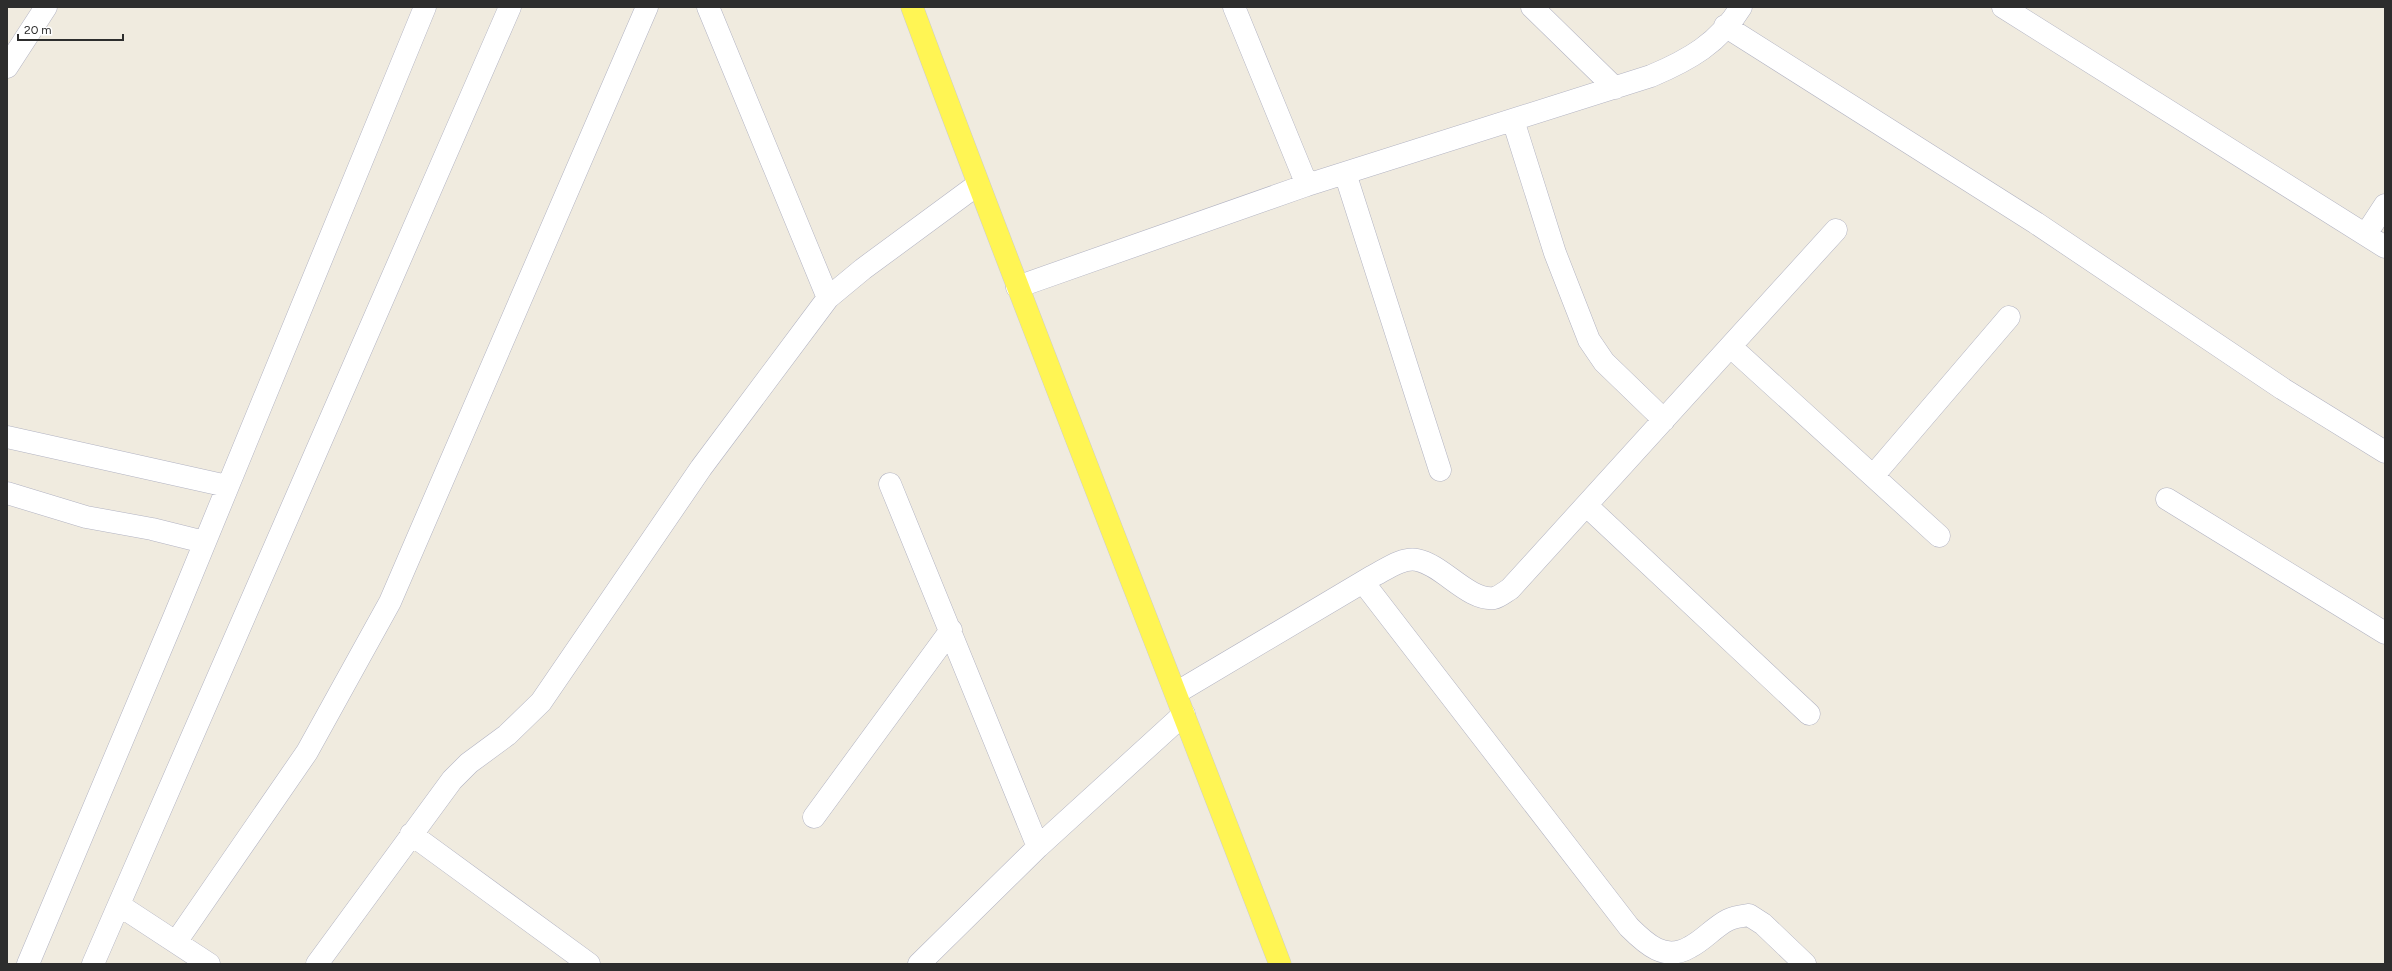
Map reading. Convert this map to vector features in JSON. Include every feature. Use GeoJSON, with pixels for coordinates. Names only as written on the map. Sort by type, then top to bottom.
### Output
{"type":"FeatureCollection","features":[{"type":"Feature","properties":{"kind":"main road"},"geometry":{"type":"LineString","coordinates":[[912,7],[1111,533],[1176,693],[1280,964]]}},
{"type":"Feature","properties":{"kind":"street"},"geometry":{"type":"LineString","coordinates":[[7,67],[46,7]]}},
{"type":"Feature","properties":{"kind":"street"},"geometry":{"type":"LineString","coordinates":[[28,964],[425,7]]}},
{"type":"Feature","properties":{"kind":"street"},"geometry":{"type":"LineString","coordinates":[[93,964],[510,7]]}},
{"type":"Feature","properties":{"kind":"street"},"geometry":{"type":"LineString","coordinates":[[176,942],[307,752],[390,602],[647,7]]}},
{"type":"Feature","properties":{"kind":"street"},"geometry":{"type":"LineString","coordinates":[[708,7],[828,298]]}},
{"type":"Feature","properties":{"kind":"street"},"geometry":{"type":"LineString","coordinates":[[1234,7],[1307,185]]}},
{"type":"Feature","properties":{"kind":"street"},"geometry":{"type":"LineString","coordinates":[[1532,7],[1615,88]]}},
{"type":"Feature","properties":{"kind":"street"},"geometry":{"type":"LineString","coordinates":[[1017,287],[1307,185],[1652,76],[1688,60],[1711,42],[1741,7]]}},
{"type":"Feature","properties":{"kind":"street"},"geometry":{"type":"LineString","coordinates":[[2003,7],[2385,247]]}},
{"type":"Feature","properties":{"kind":"street"},"geometry":{"type":"LineString","coordinates":[[1725,26],[2036,223],[2283,389],[2385,452]]}},
{"type":"Feature","properties":{"kind":"street"},"geometry":{"type":"LineString","coordinates":[[1513,120],[1556,253],[1590,340],[1604,362],[1664,420]]}},
{"type":"Feature","properties":{"kind":"street"},"geometry":{"type":"LineString","coordinates":[[1346,173],[1440,470]]}},
{"type":"Feature","properties":{"kind":"street"},"geometry":{"type":"LineString","coordinates":[[318,964],[411,834],[452,780],[469,763],[506,735],[541,702],[701,468],[828,298],[863,269],[978,184]]}},
{"type":"Feature","properties":{"kind":"street"},"geometry":{"type":"LineString","coordinates":[[2366,234],[2385,205]]}},
{"type":"Feature","properties":{"kind":"street"},"geometry":{"type":"LineString","coordinates":[[1176,693],[1364,582],[1402,562],[1416,560],[1435,567],[1479,596],[1494,598],[1510,589],[1587,506],[1836,230]]}},
{"type":"Feature","properties":{"kind":"street"},"geometry":{"type":"LineString","coordinates":[[1873,476],[2009,317]]}},
{"type":"Feature","properties":{"kind":"street"},"geometry":{"type":"LineString","coordinates":[[1731,347],[1939,536]]}},
{"type":"Feature","properties":{"kind":"street"},"geometry":{"type":"LineString","coordinates":[[7,437],[227,486]]}},
{"type":"Feature","properties":{"kind":"street"},"geometry":{"type":"LineString","coordinates":[[890,484],[1038,847]]}},
{"type":"Feature","properties":{"kind":"street"},"geometry":{"type":"LineString","coordinates":[[7,493],[86,517],[152,529],[204,542]]}},
{"type":"Feature","properties":{"kind":"street"},"geometry":{"type":"LineString","coordinates":[[2167,499],[2385,633]]}},
{"type":"Feature","properties":{"kind":"street"},"geometry":{"type":"LineString","coordinates":[[1587,506],[1809,714]]}},
{"type":"Feature","properties":{"kind":"street"},"geometry":{"type":"LineString","coordinates":[[1364,582],[1629,927],[1646,944],[1656,951],[1673,953],[1690,948],[1729,919],[1749,915],[1763,924],[1805,964]]}},
{"type":"Feature","properties":{"kind":"street"},"geometry":{"type":"LineString","coordinates":[[814,817],[950,630]]}},
{"type":"Feature","properties":{"kind":"street"},"geometry":{"type":"LineString","coordinates":[[919,964],[1038,847],[1184,714]]}},
{"type":"Feature","properties":{"kind":"street"},"geometry":{"type":"LineString","coordinates":[[411,834],[589,964]]}},
{"type":"Feature","properties":{"kind":"street"},"geometry":{"type":"LineString","coordinates":[[119,905],[209,964]]}}]}
